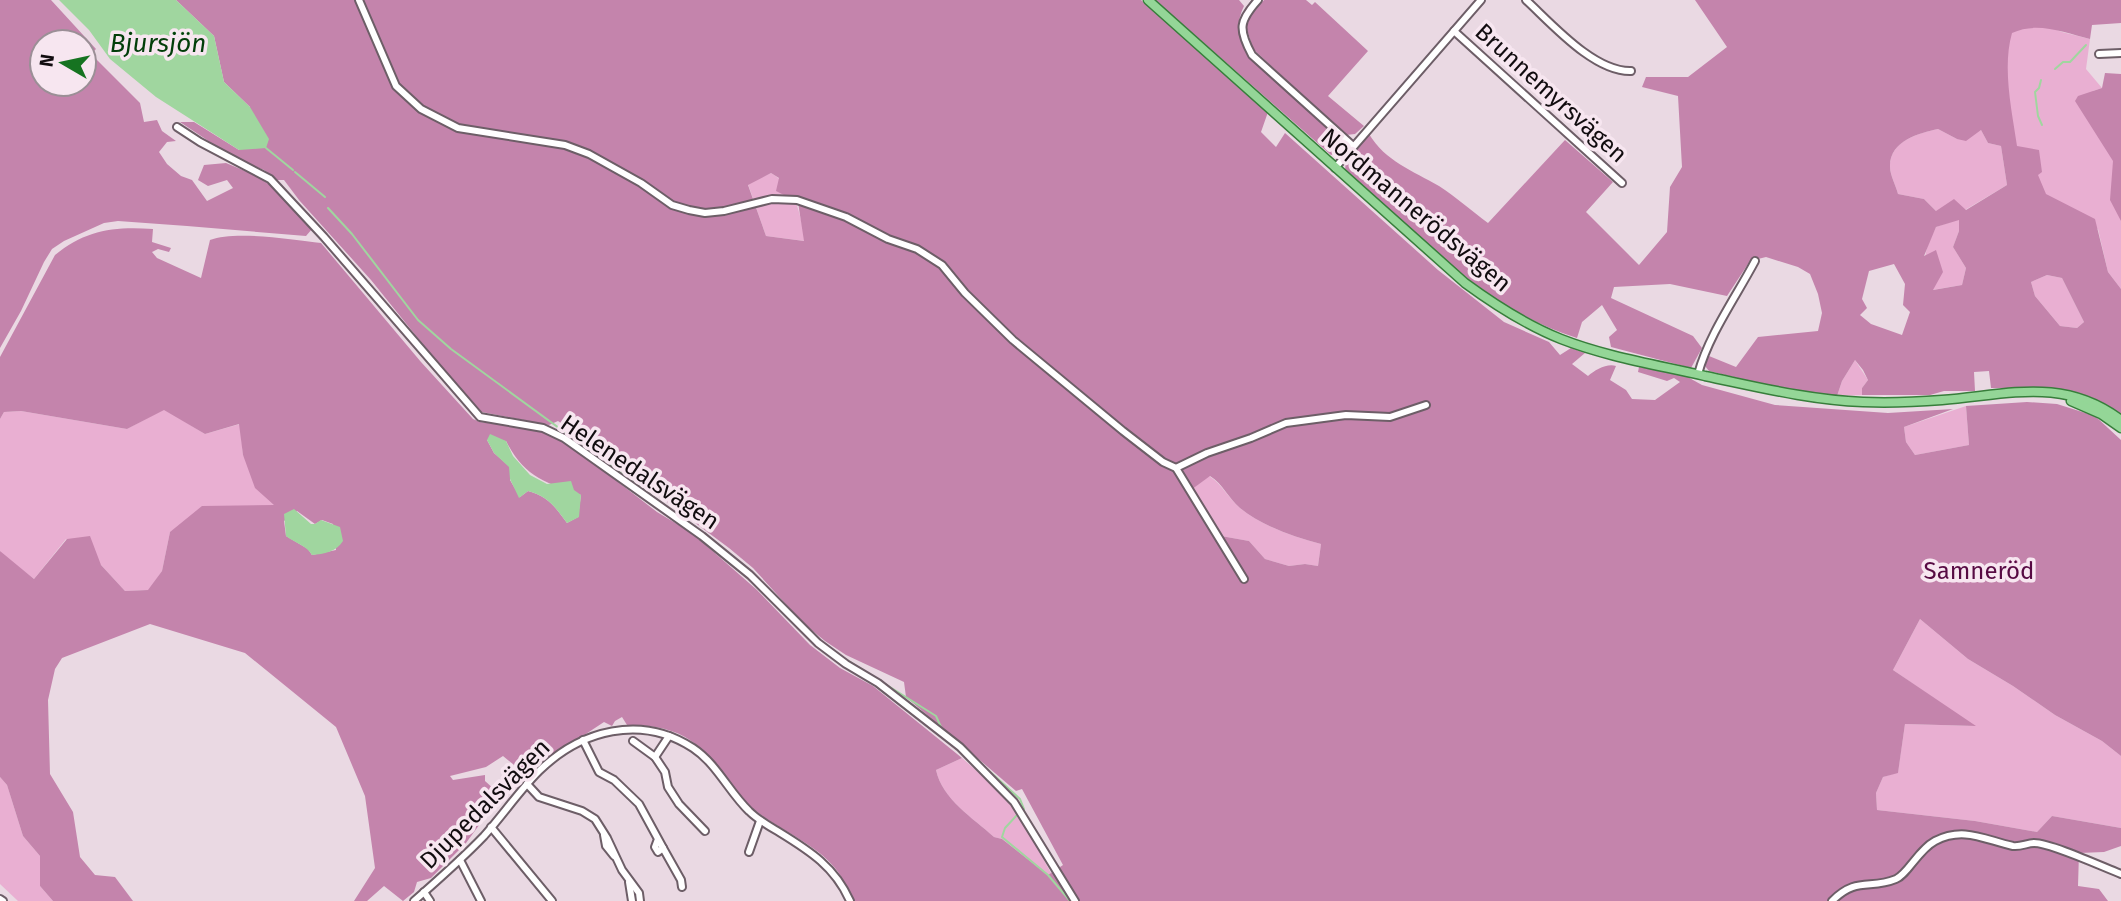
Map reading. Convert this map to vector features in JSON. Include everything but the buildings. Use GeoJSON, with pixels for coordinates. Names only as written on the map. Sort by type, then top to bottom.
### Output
{"type":"FeatureCollection","features":[{"type":"Feature","properties":{"kind":"main road","name":"Nordmannerödsvägen"},"geometry":{"type":"LineString","coordinates":[[1148,0],[1465,283],[1514,316],[1561,339],[1698,374],[1821,399],[1905,402],[2026,390],[2063,394],[2096,405],[2121,420]]}},
{"type":"Feature","properties":{"kind":"main road","name":"Nordmannerödsvägen"},"geometry":{"type":"LineString","coordinates":[[1991,394],[2042,396],[2074,402],[2101,414],[2121,428]]}},
{"type":"Feature","properties":{"kind":"street"},"geometry":{"type":"LineString","coordinates":[[359,0],[396,86],[421,109],[458,128],[565,145],[589,154],[641,183],[672,205],[689,210],[705,213],[772,199],[797,201],[846,217],[888,239],[917,249],[942,265],[1013,340],[1163,462],[1176,468],[1244,579]]}},
{"type":"Feature","properties":{"kind":"street"},"geometry":{"type":"LineString","coordinates":[[1258,0],[1245,15],[1242,23],[1246,43],[1252,55],[1353,146]]}},
{"type":"Feature","properties":{"kind":"street"},"geometry":{"type":"LineString","coordinates":[[1335,168],[1481,0]]}},
{"type":"Feature","properties":{"kind":"street"},"geometry":{"type":"LineString","coordinates":[[1526,0],[1596,60],[1619,70],[1631,71]]}},
{"type":"Feature","properties":{"kind":"street","name":"Brunnemyrsvägen"},"geometry":{"type":"LineString","coordinates":[[1454,31],[1561,131],[1622,183]]}},
{"type":"Feature","properties":{"kind":"street"},"geometry":{"type":"LineString","coordinates":[[2099,54],[2121,52]]}},
{"type":"Feature","properties":{"kind":"street","name":"Helenedalsvägen"},"geometry":{"type":"LineString","coordinates":[[177,127],[270,179],[324,237],[480,417],[555,433],[671,512],[750,575],[818,643],[878,683],[960,747],[1021,812],[1075,901]]}},
{"type":"Feature","properties":{"kind":"street"},"geometry":{"type":"LineString","coordinates":[[1698,374],[1715,332],[1755,261]]}},
{"type":"Feature","properties":{"kind":"street"},"geometry":{"type":"LineString","coordinates":[[1176,468],[1207,453],[1286,423],[1346,415],[1390,417],[1426,405]]}},
{"type":"Feature","properties":{"kind":"street","name":"Djupedalsvägen"},"geometry":{"type":"LineString","coordinates":[[414,901],[460,860],[492,827],[527,784],[552,760],[583,740],[607,731],[646,729],[669,736],[699,752],[714,767],[736,798],[760,821],[813,853],[829,866],[850,901]]}},
{"type":"Feature","properties":{"kind":"street"},"geometry":{"type":"LineString","coordinates":[[655,757],[669,736]]}},
{"type":"Feature","properties":{"kind":"street"},"geometry":{"type":"LineString","coordinates":[[583,740],[590,756],[607,776],[620,785],[648,816],[658,839],[656,850],[661,851],[663,848],[681,880],[682,887]]}},
{"type":"Feature","properties":{"kind":"street"},"geometry":{"type":"LineString","coordinates":[[633,741],[655,757],[671,782],[672,792],[679,804],[705,831]]}},
{"type":"Feature","properties":{"kind":"street"},"geometry":{"type":"LineString","coordinates":[[527,784],[548,799],[591,815],[604,833],[636,899]]}},
{"type":"Feature","properties":{"kind":"street"},"geometry":{"type":"LineString","coordinates":[[749,852],[760,821]]}},
{"type":"Feature","properties":{"kind":"street"},"geometry":{"type":"LineString","coordinates":[[492,827],[552,901]]}},
{"type":"Feature","properties":{"kind":"street"},"geometry":{"type":"LineString","coordinates":[[1832,901],[1843,890],[1857,885],[1898,878],[1926,847],[1935,841],[1955,835],[1986,837],[2015,846],[2035,843],[2121,874]]}},
{"type":"Feature","properties":{"kind":"street"},"geometry":{"type":"LineString","coordinates":[[460,860],[481,901]]}},
{"type":"Feature","properties":{"kind":"street"},"geometry":{"type":"LineString","coordinates":[[424,892],[430,901]]}},
{"type":"Feature","properties":{"kind":"shaded area"},"geometry":{"type":"Polygon","coordinates":[[[1998,8],[2062,32],[2090,39],[2086,69],[2102,88],[2093,91],[2114,132],[2121,221],[2121,289],[2108,272],[2098,229],[2031,207],[1982,48],[1998,8]]]}},
{"type":"Feature","properties":{"kind":"shaded area"},"geometry":{"type":"Polygon","coordinates":[[[1938,129],[1957,139],[1981,130],[1988,143],[2001,146],[2007,185],[1965,210],[1936,211],[1924,199],[1898,194],[1890,167],[1894,151],[1906,140],[1938,129]]]}},
{"type":"Feature","properties":{"kind":"shaded area"},"geometry":{"type":"Polygon","coordinates":[[[771,173],[787,186],[796,202],[805,241],[766,236],[748,184],[771,173]]]}},
{"type":"Feature","properties":{"kind":"shaded area"},"geometry":{"type":"Polygon","coordinates":[[[1959,219],[1959,231],[1953,247],[1966,268],[1962,285],[1932,290],[1925,258],[1928,245],[1936,227],[1959,219]]]}},
{"type":"Feature","properties":{"kind":"shaded area"},"geometry":{"type":"Polygon","coordinates":[[[2047,275],[2062,278],[2084,322],[2077,328],[2060,326],[2035,296],[2031,282],[2047,275]]]}},
{"type":"Feature","properties":{"kind":"shaded area"},"geometry":{"type":"Polygon","coordinates":[[[1855,360],[1868,380],[1862,388],[1862,395],[1837,396],[1842,381],[1855,360]]]}},
{"type":"Feature","properties":{"kind":"shaded area"},"geometry":{"type":"Polygon","coordinates":[[[1966,406],[1969,445],[1915,455],[1906,442],[1904,427],[1966,406]]]}},
{"type":"Feature","properties":{"kind":"shaded area"},"geometry":{"type":"Polygon","coordinates":[[[164,409],[205,434],[240,424],[243,455],[275,505],[170,532],[162,571],[149,590],[125,591],[101,565],[66,539],[34,579],[2,554],[0,419],[4,412],[21,411],[127,429],[164,409]]]}},
{"type":"Feature","properties":{"kind":"shaded area"},"geometry":{"type":"Polygon","coordinates":[[[1209,476],[1240,508],[1258,520],[1321,544],[1318,566],[1289,566],[1265,559],[1249,541],[1221,536],[1191,490],[1209,476]]]}},
{"type":"Feature","properties":{"kind":"shaded area"},"geometry":{"type":"Polygon","coordinates":[[[1920,619],[1968,659],[2055,715],[2102,741],[2121,756],[2121,828],[2052,816],[2037,832],[1975,821],[1877,810],[1876,793],[1883,777],[1898,772],[1905,724],[1974,726],[1893,670],[1920,619]]]}},
{"type":"Feature","properties":{"kind":"shaded area"},"geometry":{"type":"Polygon","coordinates":[[[962,758],[1017,811],[1051,873],[1048,875],[1002,839],[994,837],[951,799],[936,770],[962,758]]]}},
{"type":"Feature","properties":{"kind":"shaded area"},"geometry":{"type":"Polygon","coordinates":[[[0,777],[7,785],[23,836],[40,856],[40,886],[53,901],[18,901],[0,884],[0,777]]]}},
{"type":"Feature","properties":{"kind":"green space"},"geometry":{"type":"Polygon","coordinates":[[[0,0],[51,0],[77,28],[28,28],[28,98],[98,98],[98,61],[140,103],[144,122],[157,120],[162,131],[176,141],[167,142],[159,152],[167,164],[181,176],[192,180],[207,201],[233,188],[227,180],[208,186],[198,180],[204,165],[226,163],[257,176],[274,188],[312,229],[306,236],[118,221],[104,223],[52,249],[0,348],[0,0]]]}},
{"type":"Feature","properties":{"kind":"green space","name":"Samneröd"},"geometry":{"type":"Polygon","coordinates":[[[176,0],[1141,0],[1268,112],[1261,132],[1276,147],[1285,133],[1438,270],[1504,322],[1549,342],[1560,355],[1571,348],[1585,353],[1572,364],[1588,376],[1605,366],[1616,366],[1610,380],[1626,390],[1632,399],[1655,400],[1680,382],[1674,378],[1667,381],[1638,372],[1639,367],[1684,375],[1702,385],[1775,405],[1888,413],[1953,409],[1904,427],[1906,442],[1915,455],[1969,445],[1966,406],[2027,402],[2057,404],[2095,416],[2121,440],[2121,756],[2102,741],[2055,715],[1968,659],[1920,619],[1893,670],[1976,726],[1905,724],[1898,773],[1883,777],[1876,793],[1877,810],[1975,821],[2037,832],[2052,816],[2121,828],[2121,846],[2104,852],[2079,853],[2078,886],[2099,889],[2108,901],[853,901],[835,868],[826,858],[758,813],[695,744],[664,729],[627,725],[622,717],[612,726],[604,722],[551,757],[523,781],[520,779],[524,773],[503,756],[486,767],[450,776],[453,780],[485,775],[485,781],[495,790],[486,798],[485,817],[466,843],[431,878],[417,882],[414,892],[403,901],[384,886],[367,901],[354,901],[375,868],[365,796],[336,727],[245,653],[150,624],[62,658],[55,669],[48,700],[50,774],[73,812],[80,857],[95,875],[115,877],[133,901],[53,901],[40,886],[40,856],[23,836],[7,785],[0,777],[0,551],[34,579],[67,539],[90,536],[101,565],[125,591],[148,590],[162,571],[170,532],[202,506],[274,505],[255,488],[243,455],[239,424],[205,434],[164,410],[127,429],[21,411],[4,412],[0,419],[0,357],[55,255],[89,235],[126,228],[153,229],[152,242],[171,248],[169,252],[158,249],[152,252],[157,258],[201,278],[210,240],[249,236],[321,243],[473,419],[549,433],[570,445],[657,512],[692,533],[757,590],[810,645],[840,668],[873,686],[962,758],[936,770],[951,799],[968,815],[1048,875],[1063,865],[1022,789],[1016,791],[906,697],[904,682],[846,655],[825,641],[803,623],[753,568],[729,548],[558,421],[549,425],[482,412],[284,180],[277,180],[264,170],[234,158],[180,122],[194,122],[239,150],[250,107],[224,82],[214,36],[176,0]],[[771,173],[748,185],[766,236],[804,241],[798,202],[776,191],[779,178],[771,173]],[[487,440],[494,453],[510,467],[510,480],[520,497],[528,491],[541,496],[567,523],[578,517],[581,495],[547,482],[528,471],[506,441],[487,440]],[[1210,476],[1191,490],[1221,536],[1249,541],[1265,559],[1289,566],[1318,566],[1321,544],[1258,520],[1240,508],[1210,476]],[[297,511],[284,521],[286,536],[308,549],[312,555],[336,550],[333,524],[322,520],[315,524],[297,511]]]}},
{"type":"Feature","properties":{"kind":"green space"},"geometry":{"type":"Polygon","coordinates":[[[1155,0],[1239,0],[1244,6],[1239,19],[1239,32],[1250,57],[1340,141],[1341,151],[1331,155],[1155,0]]]}},
{"type":"Feature","properties":{"kind":"green space"},"geometry":{"type":"Polygon","coordinates":[[[1264,0],[1306,0],[1312,5],[1315,2],[1368,51],[1328,96],[1364,126],[1355,134],[1346,135],[1253,49],[1246,26],[1248,18],[1264,0]]]}},
{"type":"Feature","properties":{"kind":"green space"},"geometry":{"type":"Polygon","coordinates":[[[1695,0],[2121,0],[2121,23],[2092,25],[2090,39],[2041,28],[2012,33],[2008,60],[2009,90],[2017,146],[2039,150],[2042,172],[2038,175],[2046,194],[2095,219],[2108,272],[2121,289],[2121,415],[2081,395],[2055,389],[1991,388],[1989,371],[1974,372],[1975,391],[1944,391],[1930,395],[1862,395],[1862,388],[1868,380],[1855,360],[1842,381],[1837,396],[1775,387],[1709,371],[1705,366],[1709,356],[1736,367],[1758,337],[1818,331],[1822,313],[1810,274],[1798,267],[1766,257],[1750,261],[1727,296],[1670,284],[1614,287],[1611,298],[1693,336],[1702,348],[1691,368],[1611,347],[1609,337],[1617,330],[1602,305],[1582,322],[1577,338],[1543,325],[1481,289],[1425,243],[1345,170],[1346,161],[1369,134],[1391,158],[1439,186],[1488,223],[1565,140],[1613,182],[1586,212],[1639,265],[1667,232],[1670,187],[1682,167],[1678,96],[1642,87],[1646,77],[1688,77],[1727,47],[1695,0]],[[1938,129],[1914,136],[1900,145],[1891,158],[1891,173],[1898,194],[1924,199],[1936,211],[1954,199],[1966,210],[2007,185],[2001,146],[1988,143],[1981,130],[1966,141],[1938,129]],[[1959,220],[1936,227],[1924,256],[1936,250],[1943,272],[1933,290],[1962,285],[1966,268],[1953,247],[1959,231],[1959,220]],[[1894,264],[1869,271],[1862,299],[1867,308],[1860,315],[1871,324],[1902,335],[1910,312],[1903,305],[1905,284],[1894,264]],[[2047,275],[2031,282],[2035,296],[2060,326],[2077,328],[2084,322],[2062,278],[2047,275]]]}},
{"type":"Feature","properties":{"kind":"green space"},"geometry":{"type":"Polygon","coordinates":[[[2105,73],[2121,74],[2121,221],[2110,200],[2113,161],[2075,101],[2078,96],[2102,88],[2105,73]]]}},
{"type":"Feature","properties":{"kind":"water","name":"Bjursjön"},"geometry":{"type":"Polygon","coordinates":[[[59,0],[176,0],[214,36],[224,82],[250,107],[269,139],[266,148],[239,150],[156,97],[110,59],[98,42],[98,28],[87,28],[59,0]]]}},
{"type":"Feature","properties":{"kind":"water"},"geometry":{"type":"Polygon","coordinates":[[[490,434],[506,441],[513,456],[530,475],[547,484],[571,481],[574,490],[581,495],[579,517],[567,523],[551,503],[535,493],[528,491],[519,498],[510,479],[509,467],[494,453],[487,440],[490,434]]]}},
{"type":"Feature","properties":{"kind":"water"},"geometry":{"type":"Polygon","coordinates":[[[294,509],[311,524],[321,520],[340,527],[343,541],[333,550],[312,555],[304,546],[286,536],[284,514],[294,509]]]}},
{"type":"Feature","properties":{"kind":"waterway"},"geometry":{"type":"LineString","coordinates":[[2055,69],[2063,62],[2070,62],[2086,45]]}},
{"type":"Feature","properties":{"kind":"waterway"},"geometry":{"type":"LineString","coordinates":[[2041,80],[2035,92],[2042,125]]}},
{"type":"Feature","properties":{"kind":"waterway"},"geometry":{"type":"LineString","coordinates":[[266,148],[293,170]]}},
{"type":"Feature","properties":{"kind":"waterway"},"geometry":{"type":"LineString","coordinates":[[295,172],[325,197]]}},
{"type":"Feature","properties":{"kind":"waterway"},"geometry":{"type":"LineString","coordinates":[[328,208],[352,234],[418,320],[451,349],[700,531]]}},
{"type":"Feature","properties":{"kind":"waterway"},"geometry":{"type":"LineString","coordinates":[[707,536],[753,573],[781,602]]}},
{"type":"Feature","properties":{"kind":"waterway"},"geometry":{"type":"LineString","coordinates":[[839,655],[936,716],[946,733]]}},
{"type":"Feature","properties":{"kind":"waterway"},"geometry":{"type":"LineString","coordinates":[[977,760],[1020,799],[1024,809],[1022,810]]}},
{"type":"Feature","properties":{"kind":"waterway"},"geometry":{"type":"LineString","coordinates":[[1018,814],[1005,828],[1002,837],[1048,875],[1070,901]]}}]}
